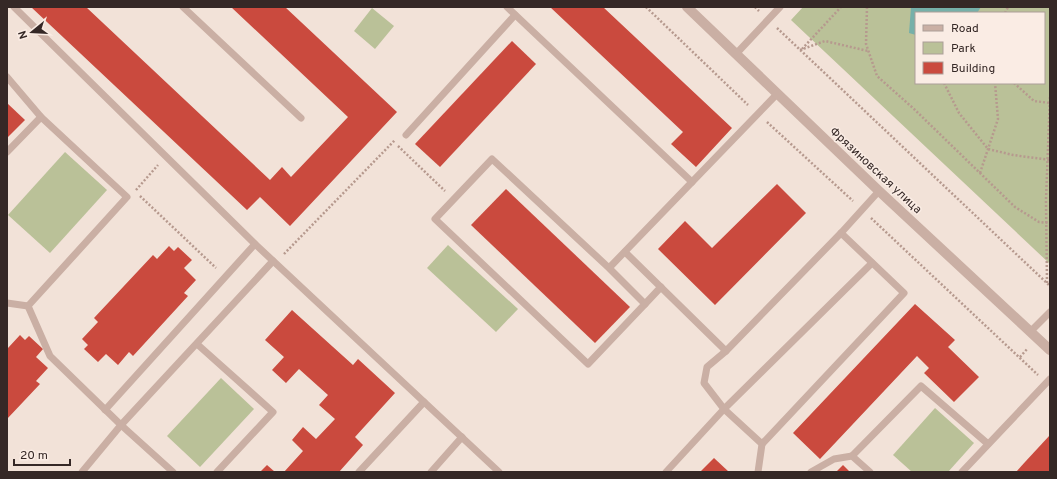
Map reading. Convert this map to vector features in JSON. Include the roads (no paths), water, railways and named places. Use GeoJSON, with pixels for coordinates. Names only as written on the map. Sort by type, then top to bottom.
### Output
{"type":"FeatureCollection","features":[{"type":"Feature","properties":{"kind":"street","name":"Фрязиновская улица"},"geometry":{"type":"LineString","coordinates":[[686,7],[879,191],[1050,350]]}},
{"type":"Feature","properties":{"kind":"lane"},"geometry":{"type":"LineString","coordinates":[[14,7],[255,244],[499,472]]}},
{"type":"Feature","properties":{"kind":"lane"},"geometry":{"type":"LineString","coordinates":[[183,7],[301,118]]}},
{"type":"Feature","properties":{"kind":"lane"},"geometry":{"type":"LineString","coordinates":[[506,7],[692,182]]}},
{"type":"Feature","properties":{"kind":"lane"},"geometry":{"type":"LineString","coordinates":[[736,54],[780,7]]}},
{"type":"Feature","properties":{"kind":"lane"},"geometry":{"type":"LineString","coordinates":[[406,135],[515,15]]}},
{"type":"Feature","properties":{"kind":"lane"},"geometry":{"type":"LineString","coordinates":[[7,77],[41,117],[127,197],[28,306]]}},
{"type":"Feature","properties":{"kind":"lane"},"geometry":{"type":"LineString","coordinates":[[609,268],[777,94]]}},
{"type":"Feature","properties":{"kind":"lane"},"geometry":{"type":"LineString","coordinates":[[7,152],[41,117]]}},
{"type":"Feature","properties":{"kind":"lane"},"geometry":{"type":"LineString","coordinates":[[646,304],[492,160],[435,219],[588,364],[646,304],[661,287]]}},
{"type":"Feature","properties":{"kind":"lane"},"geometry":{"type":"LineString","coordinates":[[762,444],[724,409],[704,383],[707,367],[726,351],[841,233],[879,191]]}},
{"type":"Feature","properties":{"kind":"lane"},"geometry":{"type":"LineString","coordinates":[[758,472],[762,444],[904,293],[841,233]]}},
{"type":"Feature","properties":{"kind":"lane"},"geometry":{"type":"LineString","coordinates":[[105,410],[255,244]]}},
{"type":"Feature","properties":{"kind":"lane"},"geometry":{"type":"LineString","coordinates":[[625,252],[726,351]]}},
{"type":"Feature","properties":{"kind":"lane"},"geometry":{"type":"LineString","coordinates":[[82,472],[120,425],[274,262]]}},
{"type":"Feature","properties":{"kind":"lane"},"geometry":{"type":"LineString","coordinates":[[666,472],[724,409],[872,263]]}},
{"type":"Feature","properties":{"kind":"lane"},"geometry":{"type":"LineString","coordinates":[[7,303],[28,306]]}},
{"type":"Feature","properties":{"kind":"lane"},"geometry":{"type":"LineString","coordinates":[[28,306],[50,356],[120,425],[173,472]]}},
{"type":"Feature","properties":{"kind":"lane"},"geometry":{"type":"LineString","coordinates":[[1030,332],[1050,312]]}},
{"type":"Feature","properties":{"kind":"lane"},"geometry":{"type":"LineString","coordinates":[[197,344],[273,412],[217,472]]}},
{"type":"Feature","properties":{"kind":"lane"},"geometry":{"type":"LineString","coordinates":[[962,472],[1048,381]]}},
{"type":"Feature","properties":{"kind":"lane"},"geometry":{"type":"LineString","coordinates":[[811,472],[834,459],[852,456],[921,386],[988,444]]}},
{"type":"Feature","properties":{"kind":"lane"},"geometry":{"type":"LineString","coordinates":[[361,471],[424,402]]}},
{"type":"Feature","properties":{"kind":"lane"},"geometry":{"type":"LineString","coordinates":[[431,472],[462,437]]}},
{"type":"Feature","properties":{"kind":"lane"},"geometry":{"type":"LineString","coordinates":[[852,456],[870,472]]}},
{"type":"Feature","properties":{"kind":"water"},"geometry":{"type":"Polygon","coordinates":[[[911,7],[981,7],[978,12],[915,12],[915,35],[909,33],[911,7]]]}}]}
